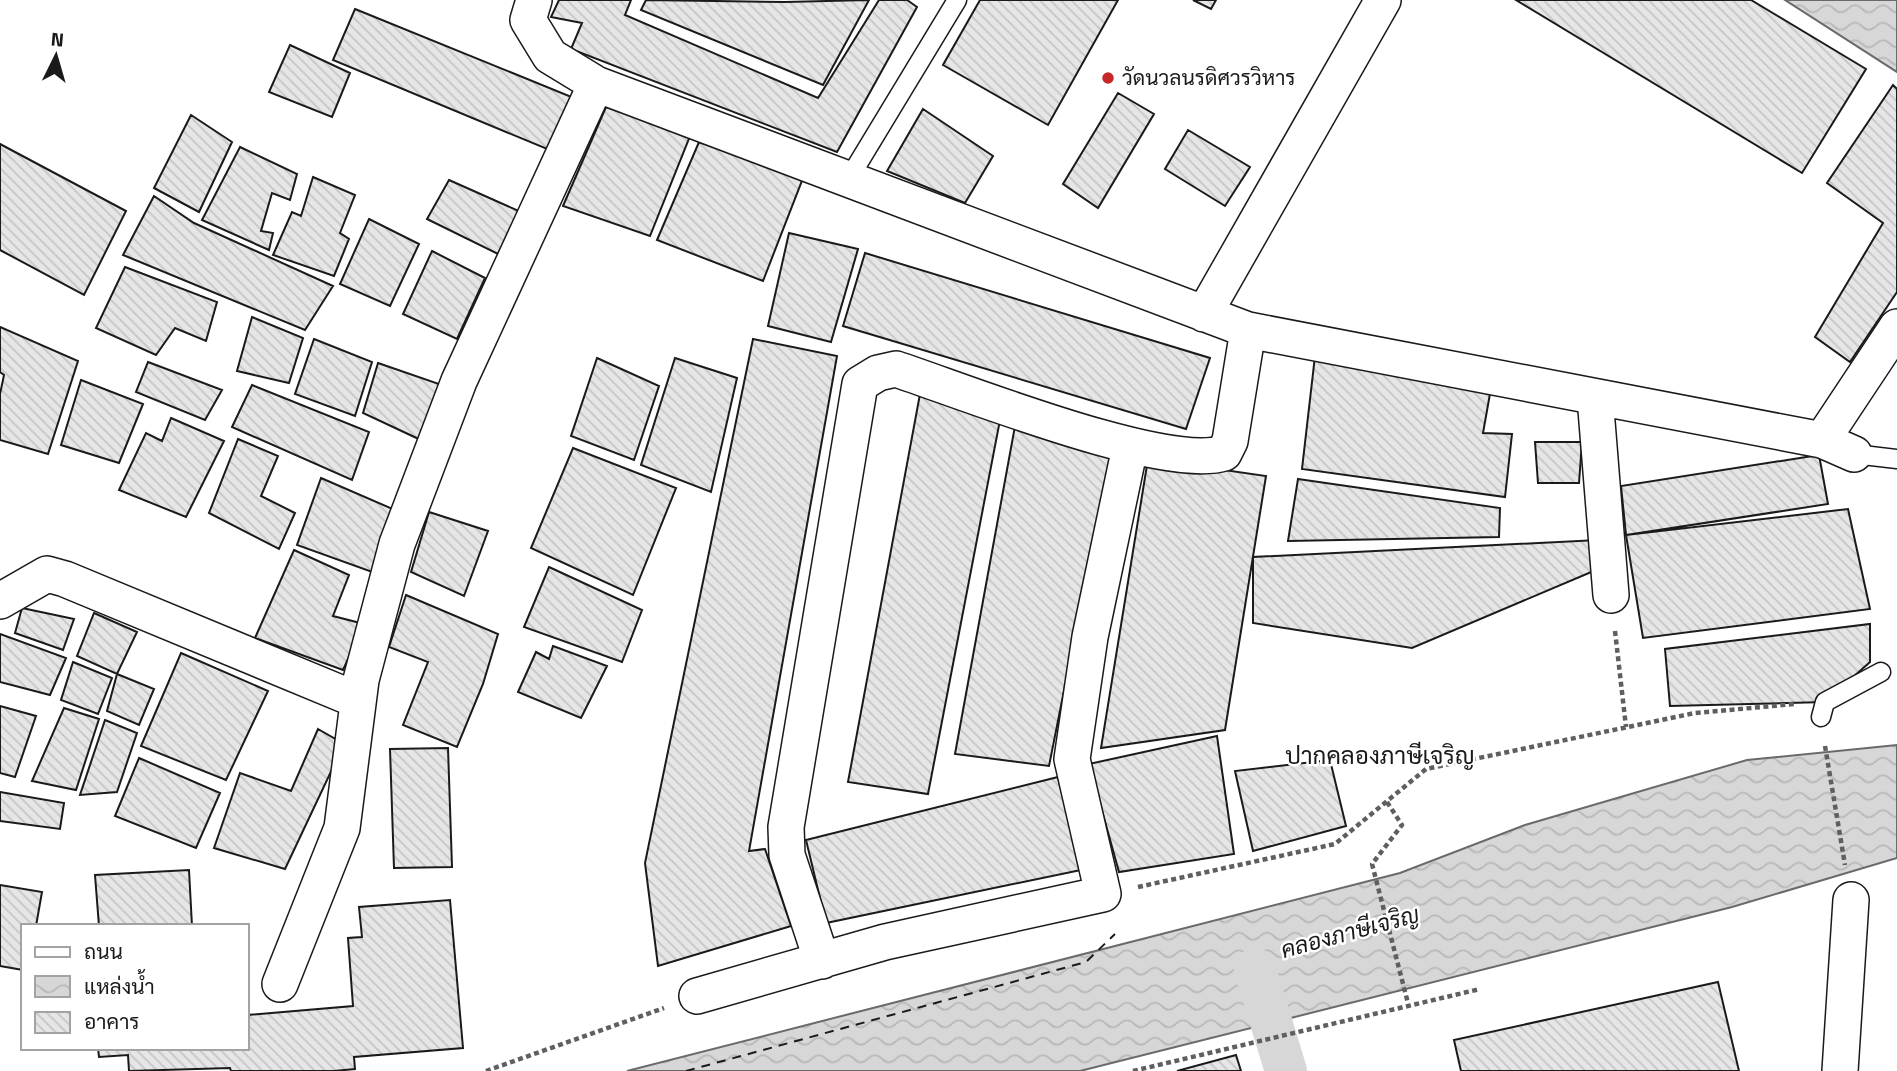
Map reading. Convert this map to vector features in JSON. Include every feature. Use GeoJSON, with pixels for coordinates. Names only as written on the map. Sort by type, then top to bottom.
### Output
{"type":"FeatureCollection","features":[{"type":"Feature","properties":{"kind":"street"},"geometry":{"type":"LineString","coordinates":[[1204,314],[1383,0]]}},
{"type":"Feature","properties":{"kind":"street"},"geometry":{"type":"LineString","coordinates":[[531,10],[550,56],[596,84],[1248,330],[1822,440],[1854,454]]}},
{"type":"Feature","properties":{"kind":"street"},"geometry":{"type":"LineString","coordinates":[[280,984],[342,828],[357,700],[397,544],[459,381],[596,84]]}},
{"type":"Feature","properties":{"kind":"street"},"geometry":{"type":"LineString","coordinates":[[1822,440],[1897,327]]}},
{"type":"Feature","properties":{"kind":"street"},"geometry":{"type":"LineString","coordinates":[[822,961],[786,855],[786,828],[860,384],[878,373],[896,369],[1130,447],[1210,457],[1224,453],[1230,441],[1248,330]]}},
{"type":"Feature","properties":{"kind":"street"},"geometry":{"type":"LineString","coordinates":[[1595,397],[1611,595]]}},
{"type":"Feature","properties":{"kind":"street"},"geometry":{"type":"LineString","coordinates":[[697,996],[885,942],[1103,894],[1072,759],[1090,637],[1130,447]]}},
{"type":"Feature","properties":{"kind":"street"},"geometry":{"type":"LineString","coordinates":[[0,601],[47,574],[65,579],[357,700]]}},
{"type":"Feature","properties":{"kind":"street"},"geometry":{"type":"LineString","coordinates":[[1840,1068],[1851,900]]}},
{"type":"Feature","properties":{"kind":"lane"},"geometry":{"type":"LineString","coordinates":[[848,180],[957,0]]}},
{"type":"Feature","properties":{"kind":"lane"},"geometry":{"type":"LineString","coordinates":[[1854,454],[1897,459]]}},
{"type":"Feature","properties":{"kind":"lane"},"geometry":{"type":"LineString","coordinates":[[1823,709],[1881,672]]}},
{"type":"Feature","properties":{"kind":"path"},"geometry":{"type":"LineString","coordinates":[[1611,595],[1626,727]]}},
{"type":"Feature","properties":{"kind":"path"},"geometry":{"type":"LineString","coordinates":[[1103,894],[1335,844],[1426,769],[1695,713],[1823,709],[1851,900]]}},
{"type":"Feature","properties":{"kind":"path"},"geometry":{"type":"LineString","coordinates":[[1387,802],[1402,825],[1372,864],[1409,1007]]}},
{"type":"Feature","properties":{"kind":"path"},"geometry":{"type":"LineString","coordinates":[[1133,1071],[1238,1044],[1480,989]]}},
{"type":"Feature","properties":{"kind":"path"},"geometry":{"type":"LineString","coordinates":[[486,1071],[697,996]]}},
{"type":"Feature","properties":{"kind":"water"},"geometry":{"type":"Polygon","coordinates":[[[1785,0],[1897,0],[1897,72],[1785,0]]]}},
{"type":"Feature","properties":{"kind":"water","name":"คลองภาษีเจริญ"},"geometry":{"type":"Polygon","coordinates":[[[1897,745],[1897,858],[1732,907],[1080,1071],[627,1071],[1400,873],[1525,825],[1747,760],[1897,745]]]}},
{"type":"Feature","properties":{"kind":"building"},"geometry":{"type":"Polygon","coordinates":[[[559,0],[631,0],[625,15],[818,98],[879,0],[907,0],[917,7],[837,152],[571,49],[582,23],[551,17],[559,0]]]}},
{"type":"Feature","properties":{"kind":"building"},"geometry":{"type":"Polygon","coordinates":[[[646,0],[869,0],[823,85],[641,10],[646,0]]]}},
{"type":"Feature","properties":{"kind":"building"},"geometry":{"type":"Polygon","coordinates":[[[980,0],[1118,0],[1048,125],[943,65],[980,0]]]}},
{"type":"Feature","properties":{"kind":"building"},"geometry":{"type":"Polygon","coordinates":[[[1193,0],[1216,0],[1211,9],[1193,0]]]}},
{"type":"Feature","properties":{"kind":"building"},"geometry":{"type":"Polygon","coordinates":[[[1516,0],[1751,0],[1866,69],[1802,173],[1516,0]]]}},
{"type":"Feature","properties":{"kind":"building"},"geometry":{"type":"Polygon","coordinates":[[[355,9],[574,98],[552,151],[333,60],[355,9]]]}},
{"type":"Feature","properties":{"kind":"building"},"geometry":{"type":"Polygon","coordinates":[[[290,45],[350,73],[332,117],[269,92],[290,45]]]}},
{"type":"Feature","properties":{"kind":"building"},"geometry":{"type":"Polygon","coordinates":[[[1893,85],[1897,89],[1897,292],[1850,362],[1815,337],[1883,223],[1827,183],[1893,85]]]}},
{"type":"Feature","properties":{"kind":"building"},"geometry":{"type":"Polygon","coordinates":[[[1118,93],[1154,114],[1098,208],[1063,184],[1118,93]]]}},
{"type":"Feature","properties":{"kind":"building"},"geometry":{"type":"Polygon","coordinates":[[[606,107],[690,136],[650,236],[563,206],[606,107]]]}},
{"type":"Feature","properties":{"kind":"building"},"geometry":{"type":"Polygon","coordinates":[[[923,109],[993,156],[965,203],[887,171],[923,109]]]}},
{"type":"Feature","properties":{"kind":"building"},"geometry":{"type":"Polygon","coordinates":[[[191,115],[232,142],[199,212],[154,188],[191,115]]]}},
{"type":"Feature","properties":{"kind":"building"},"geometry":{"type":"Polygon","coordinates":[[[1188,130],[1250,167],[1225,206],[1165,169],[1188,130]]]}},
{"type":"Feature","properties":{"kind":"building"},"geometry":{"type":"Polygon","coordinates":[[[699,142],[803,178],[763,281],[657,240],[699,142]]]}},
{"type":"Feature","properties":{"kind":"building"},"geometry":{"type":"Polygon","coordinates":[[[0,144],[126,211],[84,295],[0,250],[0,144]]]}},
{"type":"Feature","properties":{"kind":"building"},"geometry":{"type":"Polygon","coordinates":[[[240,147],[297,174],[290,200],[272,193],[261,231],[273,233],[269,250],[202,220],[240,147]]]}},
{"type":"Feature","properties":{"kind":"building"},"geometry":{"type":"Polygon","coordinates":[[[313,177],[355,195],[340,233],[349,239],[334,276],[273,255],[292,212],[301,216],[313,177]]]}},
{"type":"Feature","properties":{"kind":"building"},"geometry":{"type":"Polygon","coordinates":[[[449,180],[521,212],[498,254],[427,219],[449,180]]]}},
{"type":"Feature","properties":{"kind":"building"},"geometry":{"type":"Polygon","coordinates":[[[154,196],[194,223],[333,286],[305,330],[123,255],[154,196]]]}},
{"type":"Feature","properties":{"kind":"building"},"geometry":{"type":"Polygon","coordinates":[[[369,219],[419,244],[390,306],[340,284],[369,219]]]}},
{"type":"Feature","properties":{"kind":"building"},"geometry":{"type":"Polygon","coordinates":[[[789,233],[858,249],[831,342],[768,326],[789,233]]]}},
{"type":"Feature","properties":{"kind":"building"},"geometry":{"type":"Polygon","coordinates":[[[432,251],[485,278],[457,339],[403,314],[432,251]]]}},
{"type":"Feature","properties":{"kind":"building"},"geometry":{"type":"Polygon","coordinates":[[[865,253],[1210,358],[1186,429],[843,326],[865,253]]]}},
{"type":"Feature","properties":{"kind":"building"},"geometry":{"type":"Polygon","coordinates":[[[125,267],[217,302],[206,341],[175,328],[156,355],[96,328],[125,267]]]}},
{"type":"Feature","properties":{"kind":"building"},"geometry":{"type":"Polygon","coordinates":[[[252,317],[303,338],[289,383],[237,371],[252,317]]]}},
{"type":"Feature","properties":{"kind":"building"},"geometry":{"type":"Polygon","coordinates":[[[0,327],[78,361],[48,454],[0,440],[0,394],[4,375],[0,372],[0,327]]]}},
{"type":"Feature","properties":{"kind":"building"},"geometry":{"type":"Polygon","coordinates":[[[314,339],[372,362],[355,416],[295,394],[314,339]]]}},
{"type":"Feature","properties":{"kind":"building"},"geometry":{"type":"Polygon","coordinates":[[[753,339],[837,356],[749,851],[765,849],[791,926],[658,966],[645,863],[753,339]]]}},
{"type":"Feature","properties":{"kind":"building"},"geometry":{"type":"Polygon","coordinates":[[[1315,356],[1491,388],[1483,433],[1512,434],[1505,497],[1302,469],[1315,356]]]}},
{"type":"Feature","properties":{"kind":"building"},"geometry":{"type":"Polygon","coordinates":[[[597,358],[659,386],[634,460],[571,436],[597,358]]]}},
{"type":"Feature","properties":{"kind":"building"},"geometry":{"type":"Polygon","coordinates":[[[675,358],[737,378],[711,492],[641,465],[675,358]]]}},
{"type":"Feature","properties":{"kind":"building"},"geometry":{"type":"Polygon","coordinates":[[[148,362],[222,390],[205,420],[136,392],[148,362]]]}},
{"type":"Feature","properties":{"kind":"building"},"geometry":{"type":"Polygon","coordinates":[[[378,363],[442,385],[423,441],[363,413],[378,363]]]}},
{"type":"Feature","properties":{"kind":"building"},"geometry":{"type":"Polygon","coordinates":[[[81,380],[143,404],[119,463],[61,445],[81,380]]]}},
{"type":"Feature","properties":{"kind":"building"},"geometry":{"type":"Polygon","coordinates":[[[252,385],[369,432],[352,480],[232,427],[252,385]]]}},
{"type":"Feature","properties":{"kind":"building"},"geometry":{"type":"Polygon","coordinates":[[[920,394],[1000,420],[928,794],[848,782],[920,394]]]}},
{"type":"Feature","properties":{"kind":"building"},"geometry":{"type":"Polygon","coordinates":[[[171,418],[224,441],[186,517],[119,490],[146,433],[162,441],[171,418]]]}},
{"type":"Feature","properties":{"kind":"building"},"geometry":{"type":"Polygon","coordinates":[[[1015,426],[1111,455],[1049,766],[955,754],[1015,426]]]}},
{"type":"Feature","properties":{"kind":"building"},"geometry":{"type":"Polygon","coordinates":[[[238,439],[278,456],[261,496],[295,513],[279,549],[209,513],[238,439]]]}},
{"type":"Feature","properties":{"kind":"building"},"geometry":{"type":"Polygon","coordinates":[[[1535,442],[1582,442],[1579,483],[1538,483],[1535,442]]]}},
{"type":"Feature","properties":{"kind":"building"},"geometry":{"type":"Polygon","coordinates":[[[573,448],[676,488],[633,595],[531,548],[573,448]]]}},
{"type":"Feature","properties":{"kind":"building"},"geometry":{"type":"Polygon","coordinates":[[[1819,455],[1828,504],[1626,535],[1621,486],[1819,455]]]}},
{"type":"Feature","properties":{"kind":"building"},"geometry":{"type":"Polygon","coordinates":[[[1148,459],[1266,476],[1225,730],[1101,748],[1148,459]]]}},
{"type":"Feature","properties":{"kind":"building"},"geometry":{"type":"Polygon","coordinates":[[[321,478],[395,510],[375,573],[297,545],[321,478]]]}},
{"type":"Feature","properties":{"kind":"building"},"geometry":{"type":"Polygon","coordinates":[[[1298,479],[1500,508],[1499,537],[1288,541],[1298,479]]]}},
{"type":"Feature","properties":{"kind":"building"},"geometry":{"type":"Polygon","coordinates":[[[1848,509],[1870,609],[1643,638],[1626,535],[1848,509]]]}},
{"type":"Feature","properties":{"kind":"building"},"geometry":{"type":"Polygon","coordinates":[[[429,512],[488,531],[464,596],[411,572],[429,512]]]}},
{"type":"Feature","properties":{"kind":"building"},"geometry":{"type":"Polygon","coordinates":[[[1598,540],[1596,570],[1412,648],[1253,623],[1253,557],[1598,540]]]}},
{"type":"Feature","properties":{"kind":"building"},"geometry":{"type":"Polygon","coordinates":[[[294,550],[349,575],[333,616],[364,624],[343,670],[255,638],[294,550]]]}},
{"type":"Feature","properties":{"kind":"building"},"geometry":{"type":"Polygon","coordinates":[[[549,567],[642,610],[622,662],[524,627],[549,567]]]}},
{"type":"Feature","properties":{"kind":"building"},"geometry":{"type":"Polygon","coordinates":[[[406,595],[498,634],[483,684],[457,747],[403,725],[428,662],[389,647],[406,595]]]}},
{"type":"Feature","properties":{"kind":"building"},"geometry":{"type":"Polygon","coordinates":[[[22,608],[74,619],[63,650],[15,633],[22,608]]]}},
{"type":"Feature","properties":{"kind":"building"},"geometry":{"type":"Polygon","coordinates":[[[94,613],[137,632],[117,674],[77,656],[94,613]]]}},
{"type":"Feature","properties":{"kind":"building"},"geometry":{"type":"Polygon","coordinates":[[[1870,624],[1870,662],[1825,702],[1670,706],[1665,649],[1870,624]]]}},
{"type":"Feature","properties":{"kind":"building"},"geometry":{"type":"Polygon","coordinates":[[[0,634],[66,658],[50,695],[0,682],[0,634]]]}},
{"type":"Feature","properties":{"kind":"building"},"geometry":{"type":"Polygon","coordinates":[[[553,646],[607,666],[581,718],[518,692],[536,652],[549,659],[553,646]]]}},
{"type":"Feature","properties":{"kind":"building"},"geometry":{"type":"Polygon","coordinates":[[[181,653],[268,691],[226,780],[141,746],[181,653]]]}},
{"type":"Feature","properties":{"kind":"building"},"geometry":{"type":"Polygon","coordinates":[[[73,662],[112,678],[98,714],[61,700],[73,662]]]}},
{"type":"Feature","properties":{"kind":"building"},"geometry":{"type":"Polygon","coordinates":[[[117,674],[154,689],[139,725],[107,711],[117,674]]]}},
{"type":"Feature","properties":{"kind":"building"},"geometry":{"type":"Polygon","coordinates":[[[0,706],[36,716],[15,777],[0,773],[0,706]]]}},
{"type":"Feature","properties":{"kind":"building"},"geometry":{"type":"Polygon","coordinates":[[[64,708],[99,719],[76,790],[32,781],[64,708]]]}},
{"type":"Feature","properties":{"kind":"building"},"geometry":{"type":"Polygon","coordinates":[[[105,720],[137,733],[117,792],[80,795],[105,720]]]}},
{"type":"Feature","properties":{"kind":"building"},"geometry":{"type":"Polygon","coordinates":[[[318,729],[344,744],[285,869],[214,848],[240,773],[291,791],[318,729]]]}},
{"type":"Feature","properties":{"kind":"building"},"geometry":{"type":"Polygon","coordinates":[[[1217,736],[1234,854],[1119,872],[1089,764],[1217,736]]]}},
{"type":"Feature","properties":{"kind":"building"},"geometry":{"type":"Polygon","coordinates":[[[448,748],[452,867],[394,868],[390,749],[448,748]]]}},
{"type":"Feature","properties":{"kind":"building"},"geometry":{"type":"Polygon","coordinates":[[[139,758],[220,793],[196,848],[115,816],[139,758]]]}},
{"type":"Feature","properties":{"kind":"building"},"geometry":{"type":"Polygon","coordinates":[[[1330,760],[1346,826],[1253,851],[1235,771],[1330,760]]]}},
{"type":"Feature","properties":{"kind":"building"},"geometry":{"type":"Polygon","coordinates":[[[1058,777],[1081,870],[826,923],[806,840],[1058,777]]]}},
{"type":"Feature","properties":{"kind":"building"},"geometry":{"type":"Polygon","coordinates":[[[0,792],[64,803],[60,829],[0,821],[0,792]]]}},
{"type":"Feature","properties":{"kind":"building"},"geometry":{"type":"Polygon","coordinates":[[[189,870],[192,924],[99,924],[95,875],[189,870]]]}},
{"type":"Feature","properties":{"kind":"building"},"geometry":{"type":"Polygon","coordinates":[[[0,885],[42,892],[36,924],[21,924],[21,970],[0,966],[0,885]]]}},
{"type":"Feature","properties":{"kind":"building"},"geometry":{"type":"Polygon","coordinates":[[[450,900],[463,1048],[354,1057],[355,1069],[334,1071],[231,1071],[230,1068],[129,1071],[128,1055],[99,1057],[98,1050],[248,1050],[248,1015],[353,1006],[348,938],[362,937],[359,907],[450,900]]]}},
{"type":"Feature","properties":{"kind":"building"},"geometry":{"type":"Polygon","coordinates":[[[1718,982],[1739,1071],[1461,1071],[1454,1040],[1718,982]]]}},
{"type":"Feature","properties":{"kind":"building"},"geometry":{"type":"Polygon","coordinates":[[[1236,1055],[1241,1071],[1177,1071],[1236,1055]]]}},
{"type":"Feature","properties":{"kind":"waterway"},"geometry":{"type":"LineString","coordinates":[[1255,969],[1286,1071]]}},
{"type":"Feature","properties":{"kind":"ferry route"},"geometry":{"type":"LineString","coordinates":[[686,1071],[1086,962],[1115,934]]}},
{"type":"Feature","properties":{"kind":"place","name":"วัดนวลนรดิศวรวิหาร"},"geometry":{"type":"Point","coordinates":[1108,78]}},
{"type":"Feature","properties":{"kind":"district","name":"ปากคลองภาษีเจริญ"},"geometry":{"type":"Point","coordinates":[1380,756]}}]}
